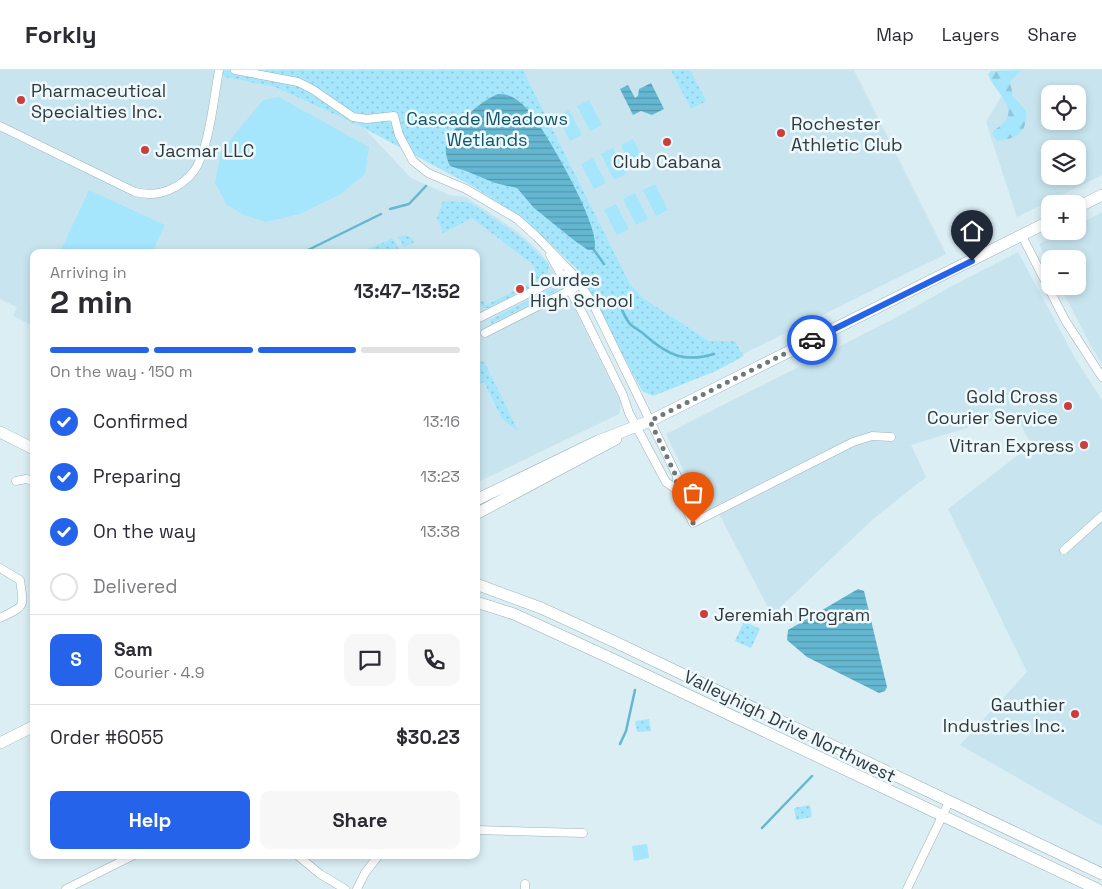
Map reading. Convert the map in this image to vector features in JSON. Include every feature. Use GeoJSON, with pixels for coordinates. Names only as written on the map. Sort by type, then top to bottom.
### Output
{"type":"FeatureCollection","features":[{"type":"Feature","properties":{"kind":"main road"},"geometry":{"type":"LineString","coordinates":[[1086,203],[1102,195]]}},
{"type":"Feature","properties":{"kind":"main road"},"geometry":{"type":"LineString","coordinates":[[480,498],[598,441],[650,421],[1041,226]]}},
{"type":"Feature","properties":{"kind":"main road"},"geometry":{"type":"LineString","coordinates":[[480,512],[604,447],[637,426]]}},
{"type":"Feature","properties":{"kind":"main road"},"geometry":{"type":"LineString","coordinates":[[0,432],[30,447]]}},
{"type":"Feature","properties":{"kind":"main road","name":"Valleyhigh Drive Northwest"},"geometry":{"type":"LineString","coordinates":[[480,585],[541,608],[615,642],[1102,874]]}},
{"type":"Feature","properties":{"kind":"main road","name":"Valleyhigh Drive Northwest"},"geometry":{"type":"LineString","coordinates":[[480,603],[514,614],[608,657],[1097,889]]}},
{"type":"Feature","properties":{"kind":"main road"},"geometry":{"type":"LineString","coordinates":[[480,610],[514,614]]}},
{"type":"Feature","properties":{"kind":"main road"},"geometry":{"type":"LineString","coordinates":[[0,743],[30,728]]}},
{"type":"Feature","properties":{"kind":"street"},"geometry":{"type":"LineString","coordinates":[[0,126],[135,192],[160,193],[176,187],[192,173],[201,156],[219,70]]}},
{"type":"Feature","properties":{"kind":"street"},"geometry":{"type":"LineString","coordinates":[[236,70],[298,82],[323,96],[353,117],[394,116],[399,135],[413,161],[428,173],[466,189],[509,214],[537,237],[571,272],[593,304],[676,476],[677,490],[693,523],[854,442],[872,436],[891,437]]}},
{"type":"Feature","properties":{"kind":"street"},"geometry":{"type":"LineString","coordinates":[[1022,236],[1065,320],[1102,377]]}},
{"type":"Feature","properties":{"kind":"street"},"geometry":{"type":"LineString","coordinates":[[537,237],[582,312],[624,395],[629,412],[666,482],[677,490]]}},
{"type":"Feature","properties":{"kind":"street"},"geometry":{"type":"LineString","coordinates":[[480,317],[571,272]]}},
{"type":"Feature","properties":{"kind":"street"},"geometry":{"type":"LineString","coordinates":[[485,333],[570,291],[580,284]]}},
{"type":"Feature","properties":{"kind":"street"},"geometry":{"type":"LineString","coordinates":[[16,481],[30,480]]}},
{"type":"Feature","properties":{"kind":"street"},"geometry":{"type":"LineString","coordinates":[[1064,550],[1102,516]]}},
{"type":"Feature","properties":{"kind":"street"},"geometry":{"type":"LineString","coordinates":[[0,568],[20,580],[22,606],[0,618]]}},
{"type":"Feature","properties":{"kind":"street"},"geometry":{"type":"LineString","coordinates":[[907,889],[950,802]]}},
{"type":"Feature","properties":{"kind":"street"},"geometry":{"type":"LineString","coordinates":[[480,830],[583,833]]}},
{"type":"Feature","properties":{"kind":"street"},"geometry":{"type":"LineString","coordinates":[[66,889],[126,859]]}},
{"type":"Feature","properties":{"kind":"street"},"geometry":{"type":"LineString","coordinates":[[302,859],[320,874],[345,889]]}},
{"type":"Feature","properties":{"kind":"street"},"geometry":{"type":"LineString","coordinates":[[356,889],[376,859]]}},
{"type":"Feature","properties":{"kind":"shaded area","name":"Lourdes High School"},"geometry":{"type":"Polygon","coordinates":[[[0,70],[221,70],[224,77],[275,87],[364,128],[411,178],[450,195],[466,197],[518,232],[540,252],[575,309],[621,402],[619,414],[480,481],[480,249],[30,249],[30,324],[13,316],[17,307],[0,299],[0,70]]]}},
{"type":"Feature","properties":{"kind":"shaded area","name":"Rochester Athletic Club"},"geometry":{"type":"Polygon","coordinates":[[[523,70],[854,70],[946,254],[743,354],[735,341],[709,341],[643,298],[630,284],[523,70]]]}},
{"type":"Feature","properties":{"kind":"shaded area"},"geometry":{"type":"Polygon","coordinates":[[[1017,70],[1102,70],[1102,175],[1086,183],[1086,140],[1041,140],[1041,185],[1082,185],[1062,195],[1041,195],[1041,205],[1017,217],[986,122],[1017,70]]]}},
{"type":"Feature","properties":{"kind":"shaded area"},"geometry":{"type":"Polygon","coordinates":[[[651,83],[664,109],[652,115],[641,111],[633,115],[620,89],[628,85],[635,98],[638,96],[639,89],[651,83]]]}},
{"type":"Feature","properties":{"kind":"shaded area"},"geometry":{"type":"Polygon","coordinates":[[[498,94],[512,97],[523,105],[548,138],[582,203],[595,239],[594,250],[588,250],[575,241],[534,208],[517,188],[495,183],[450,166],[446,146],[454,131],[483,102],[498,94]]]}},
{"type":"Feature","properties":{"kind":"shaded area"},"geometry":{"type":"Polygon","coordinates":[[[1102,212],[1102,364],[1065,295],[1086,295],[1086,250],[1042,250],[1039,244],[1047,240],[1086,240],[1086,221],[1102,212]]]}},
{"type":"Feature","properties":{"kind":"shaded area"},"geometry":{"type":"Polygon","coordinates":[[[1018,252],[1075,358],[1102,400],[1102,826],[960,745],[1027,672],[948,509],[1031,445],[1015,413],[911,445],[926,477],[872,520],[772,615],[719,514],[707,520],[666,434],[899,316],[1018,252]]]}},
{"type":"Feature","properties":{"kind":"shaded area"},"geometry":{"type":"Polygon","coordinates":[[[858,589],[864,591],[887,687],[885,691],[879,693],[807,657],[787,640],[788,630],[858,589]]]}},
{"type":"Feature","properties":{"kind":"green space","name":"Cascade Meadows Wetlands"},"geometry":{"type":"Polygon","coordinates":[[[221,70],[523,70],[630,284],[643,298],[709,341],[735,341],[744,356],[716,371],[653,396],[642,391],[576,268],[527,222],[474,187],[364,128],[275,87],[224,77],[221,70]]]}},
{"type":"Feature","properties":{"kind":"green space"},"geometry":{"type":"Polygon","coordinates":[[[671,70],[690,70],[706,101],[691,109],[671,70]]]}},
{"type":"Feature","properties":{"kind":"green space"},"geometry":{"type":"Polygon","coordinates":[[[1021,70],[1010,82],[1013,96],[1026,111],[1025,125],[1020,134],[997,141],[992,134],[1008,116],[1008,110],[1006,103],[988,74],[991,71],[1021,70]]]}},
{"type":"Feature","properties":{"kind":"green space"},"geometry":{"type":"Polygon","coordinates":[[[279,97],[369,147],[365,174],[341,194],[300,214],[266,222],[244,215],[227,205],[215,183],[221,151],[263,100],[279,97]]]}},
{"type":"Feature","properties":{"kind":"green space"},"geometry":{"type":"Polygon","coordinates":[[[589,100],[602,125],[590,131],[577,106],[589,100]]]}},
{"type":"Feature","properties":{"kind":"green space"},"geometry":{"type":"Polygon","coordinates":[[[569,110],[582,135],[570,141],[557,116],[569,110]]]}},
{"type":"Feature","properties":{"kind":"green space"},"geometry":{"type":"Polygon","coordinates":[[[633,139],[646,164],[633,170],[621,145],[633,139]]]}},
{"type":"Feature","properties":{"kind":"green space"},"geometry":{"type":"Polygon","coordinates":[[[613,148],[626,174],[614,180],[601,154],[613,148]]]}},
{"type":"Feature","properties":{"kind":"green space"},"geometry":{"type":"Polygon","coordinates":[[[593,158],[606,183],[594,189],[581,164],[593,158]]]}},
{"type":"Feature","properties":{"kind":"green space"},"geometry":{"type":"Polygon","coordinates":[[[655,184],[668,210],[656,216],[643,190],[655,184]]]}},
{"type":"Feature","properties":{"kind":"green space"},"geometry":{"type":"Polygon","coordinates":[[[89,190],[165,225],[153,249],[61,249],[89,190]]]}},
{"type":"Feature","properties":{"kind":"green space"},"geometry":{"type":"Polygon","coordinates":[[[635,193],[648,219],[636,225],[623,199],[635,193]]]}},
{"type":"Feature","properties":{"kind":"green space"},"geometry":{"type":"Polygon","coordinates":[[[443,201],[469,202],[522,238],[549,264],[547,279],[489,308],[483,308],[480,304],[481,301],[486,305],[533,282],[531,275],[535,269],[532,264],[472,218],[443,233],[437,218],[443,201]]]}},
{"type":"Feature","properties":{"kind":"green space"},"geometry":{"type":"Polygon","coordinates":[[[616,204],[629,229],[617,235],[604,210],[616,204]]]}},
{"type":"Feature","properties":{"kind":"green space"},"geometry":{"type":"Polygon","coordinates":[[[404,235],[410,237],[415,242],[404,247],[398,237],[404,235]]]}},
{"type":"Feature","properties":{"kind":"green space"},"geometry":{"type":"Polygon","coordinates":[[[393,238],[398,249],[369,249],[393,238]]]}},
{"type":"Feature","properties":{"kind":"green space"},"geometry":{"type":"Polygon","coordinates":[[[557,286],[558,290],[491,324],[490,320],[557,286]]]}},
{"type":"Feature","properties":{"kind":"green space"},"geometry":{"type":"Polygon","coordinates":[[[480,360],[485,363],[518,431],[502,419],[484,382],[480,384],[480,360]]]}},
{"type":"Feature","properties":{"kind":"green space"},"geometry":{"type":"Polygon","coordinates":[[[744,621],[760,629],[751,648],[735,641],[744,621]]]}},
{"type":"Feature","properties":{"kind":"green space"},"geometry":{"type":"Polygon","coordinates":[[[649,719],[651,731],[637,732],[635,721],[649,719]]]}},
{"type":"Feature","properties":{"kind":"green space"},"geometry":{"type":"Polygon","coordinates":[[[810,805],[812,817],[796,820],[794,808],[810,805]]]}},
{"type":"Feature","properties":{"kind":"green space"},"geometry":{"type":"Polygon","coordinates":[[[647,844],[649,858],[634,861],[632,846],[647,844]]]}},
{"type":"Feature","properties":{"kind":"waterway"},"geometry":{"type":"LineString","coordinates":[[390,209],[409,204],[426,186]]}},
{"type":"Feature","properties":{"kind":"waterway"},"geometry":{"type":"LineString","coordinates":[[310,249],[381,214]]}},
{"type":"Feature","properties":{"kind":"waterway"},"geometry":{"type":"LineString","coordinates":[[594,250],[604,264]]}},
{"type":"Feature","properties":{"kind":"waterway"},"geometry":{"type":"LineString","coordinates":[[618,299],[624,315],[630,324],[662,348],[677,356],[685,357],[694,358],[714,354]]}},
{"type":"Feature","properties":{"kind":"waterway"},"geometry":{"type":"LineString","coordinates":[[620,744],[626,731],[635,690]]}},
{"type":"Feature","properties":{"kind":"waterway"},"geometry":{"type":"LineString","coordinates":[[762,828],[812,776]]}},
{"type":"Feature","properties":{"kind":"way so far"},"geometry":{"type":"LineString","coordinates":[[693,523],[677,490],[676,476],[650,421],[812,340]]}},
{"type":"Feature","properties":{"kind":"place","name":"Pharmaceutical Specialties Inc."},"geometry":{"type":"Point","coordinates":[21,100]}},
{"type":"Feature","properties":{"kind":"place","name":"Rochester Athletic Club"},"geometry":{"type":"Point","coordinates":[781,133]}},
{"type":"Feature","properties":{"kind":"place","name":"Club Cabana"},"geometry":{"type":"Point","coordinates":[667,142]}},
{"type":"Feature","properties":{"kind":"place","name":"Jacmar LLC"},"geometry":{"type":"Point","coordinates":[145,150]}},
{"type":"Feature","properties":{"kind":"place","name":"Lourdes High School"},"geometry":{"type":"Point","coordinates":[520,289]}},
{"type":"Feature","properties":{"kind":"place","name":"Gold Cross Courier Service"},"geometry":{"type":"Point","coordinates":[1068,406]}},
{"type":"Feature","properties":{"kind":"place","name":"Vitran Express"},"geometry":{"type":"Point","coordinates":[1084,445]}},
{"type":"Feature","properties":{"kind":"place","name":"Jeremiah Program"},"geometry":{"type":"Point","coordinates":[704,614]}},
{"type":"Feature","properties":{"kind":"place","name":"Gauthier Industries Inc."},"geometry":{"type":"Point","coordinates":[1075,714]}},
{"type":"Feature","properties":{"kind":"route"},"geometry":{"type":"LineString","coordinates":[[812,340],[972,261]]}}]}
